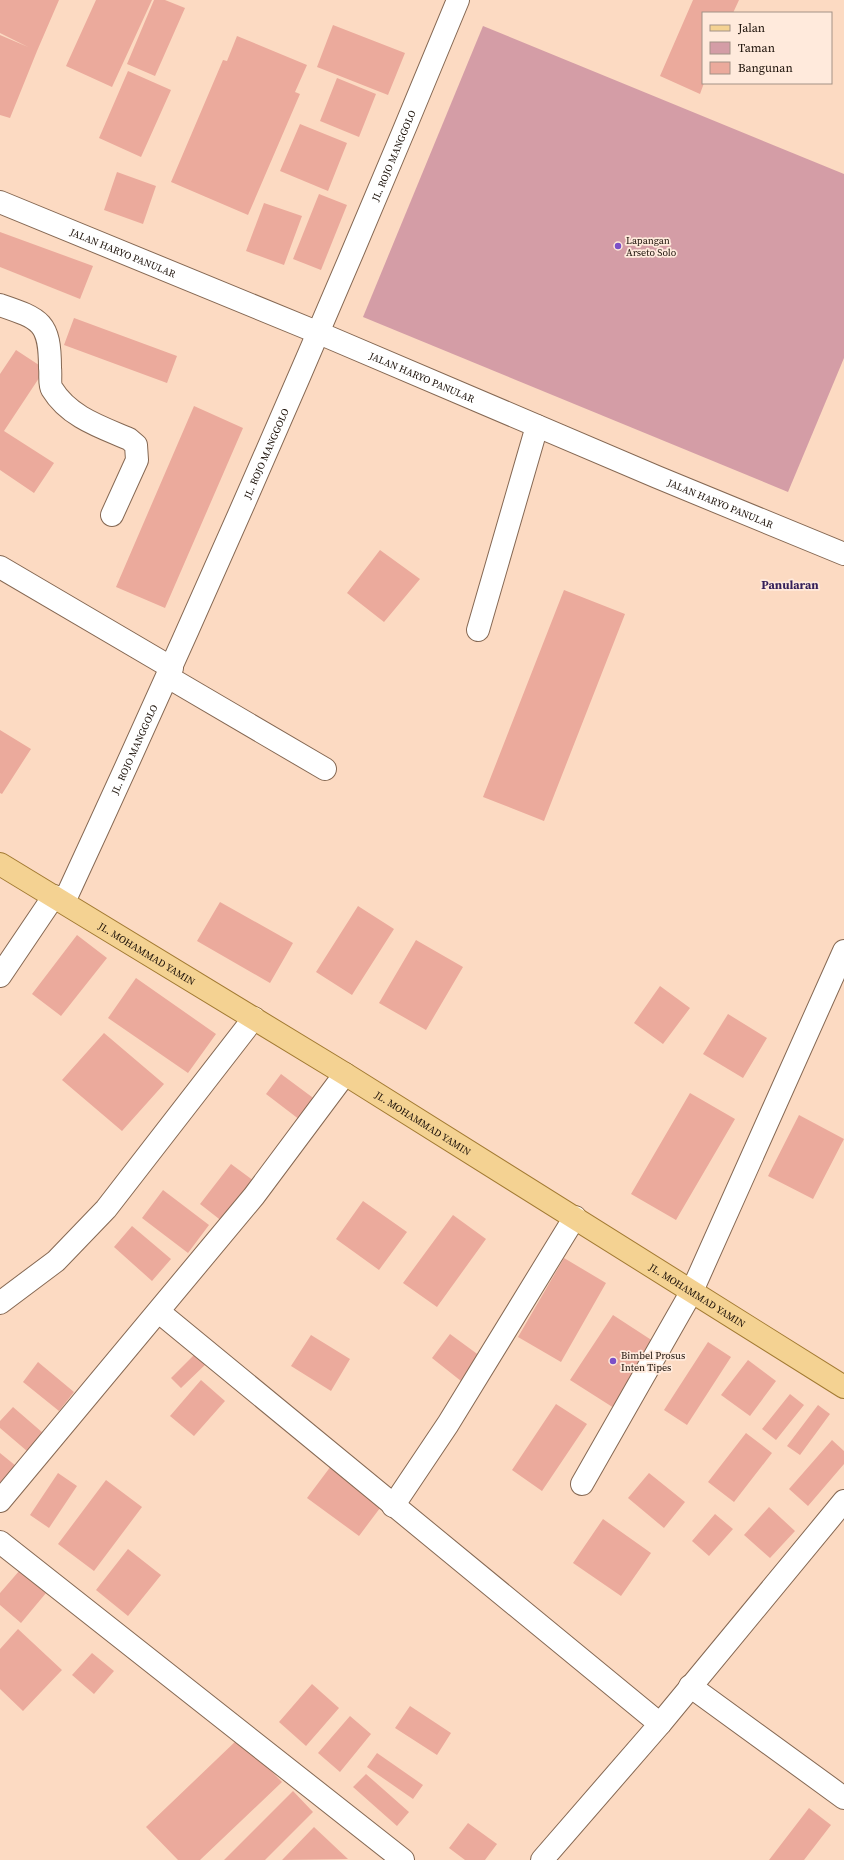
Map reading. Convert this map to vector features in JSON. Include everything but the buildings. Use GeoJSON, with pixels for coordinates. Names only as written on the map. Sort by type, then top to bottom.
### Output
{"type":"FeatureCollection","features":[{"type":"Feature","properties":{"kind":"main road","name":"JL. MOHAMMAD YAMIN"},"geometry":{"type":"LineString","coordinates":[[0,864],[345,1074],[844,1387]]}},
{"type":"Feature","properties":{"kind":"street","name":"JL. ROJO MANGGOLO"},"geometry":{"type":"LineString","coordinates":[[0,976],[59,899],[170,673],[319,333],[458,0]]}},
{"type":"Feature","properties":{"kind":"street","name":"JALAN HARYO PANULAR"},"geometry":{"type":"LineString","coordinates":[[0,202],[319,333],[537,426],[843,550]]}},
{"type":"Feature","properties":{"kind":"street"},"geometry":{"type":"LineString","coordinates":[[0,305],[30,316],[45,328],[50,345],[51,387],[65,405],[80,417],[129,439],[136,445],[137,460],[112,515]]}},
{"type":"Feature","properties":{"kind":"street"},"geometry":{"type":"LineString","coordinates":[[478,630],[537,426]]}},
{"type":"Feature","properties":{"kind":"street"},"geometry":{"type":"LineString","coordinates":[[0,567],[325,769]]}},
{"type":"Feature","properties":{"kind":"street"},"geometry":{"type":"LineString","coordinates":[[582,1484],[692,1291],[844,951]]}},
{"type":"Feature","properties":{"kind":"street"},"geometry":{"type":"LineString","coordinates":[[0,1303],[56,1261],[106,1209],[254,1018]]}},
{"type":"Feature","properties":{"kind":"street"},"geometry":{"type":"LineString","coordinates":[[0,1501],[159,1312],[254,1196],[345,1074]]}},
{"type":"Feature","properties":{"kind":"street"},"geometry":{"type":"LineString","coordinates":[[393,1506],[448,1424],[575,1217]]}},
{"type":"Feature","properties":{"kind":"street"},"geometry":{"type":"LineString","coordinates":[[159,1312],[393,1506],[660,1724]]}},
{"type":"Feature","properties":{"kind":"street"},"geometry":{"type":"LineString","coordinates":[[542,1860],[660,1724],[844,1501]]}},
{"type":"Feature","properties":{"kind":"street"},"geometry":{"type":"LineString","coordinates":[[0,1542],[403,1860]]}},
{"type":"Feature","properties":{"kind":"street"},"geometry":{"type":"LineString","coordinates":[[690,1686],[844,1798]]}},
{"type":"Feature","properties":{"kind":"green space","name":"Lapangan Arseto Solo"},"geometry":{"type":"Polygon","coordinates":[[[483,26],[844,174],[844,358],[788,492],[363,317],[483,26]]]}},
{"type":"Feature","properties":{"kind":"place","name":"Lapangan Arseto Solo"},"geometry":{"type":"Point","coordinates":[618,246]}},
{"type":"Feature","properties":{"kind":"place","name":"Bimbel Prosus Inten Tipes"},"geometry":{"type":"Point","coordinates":[613,1361]}},
{"type":"Feature","properties":{"kind":"district","name":"Panularan"},"geometry":{"type":"Point","coordinates":[790,585]}}]}
